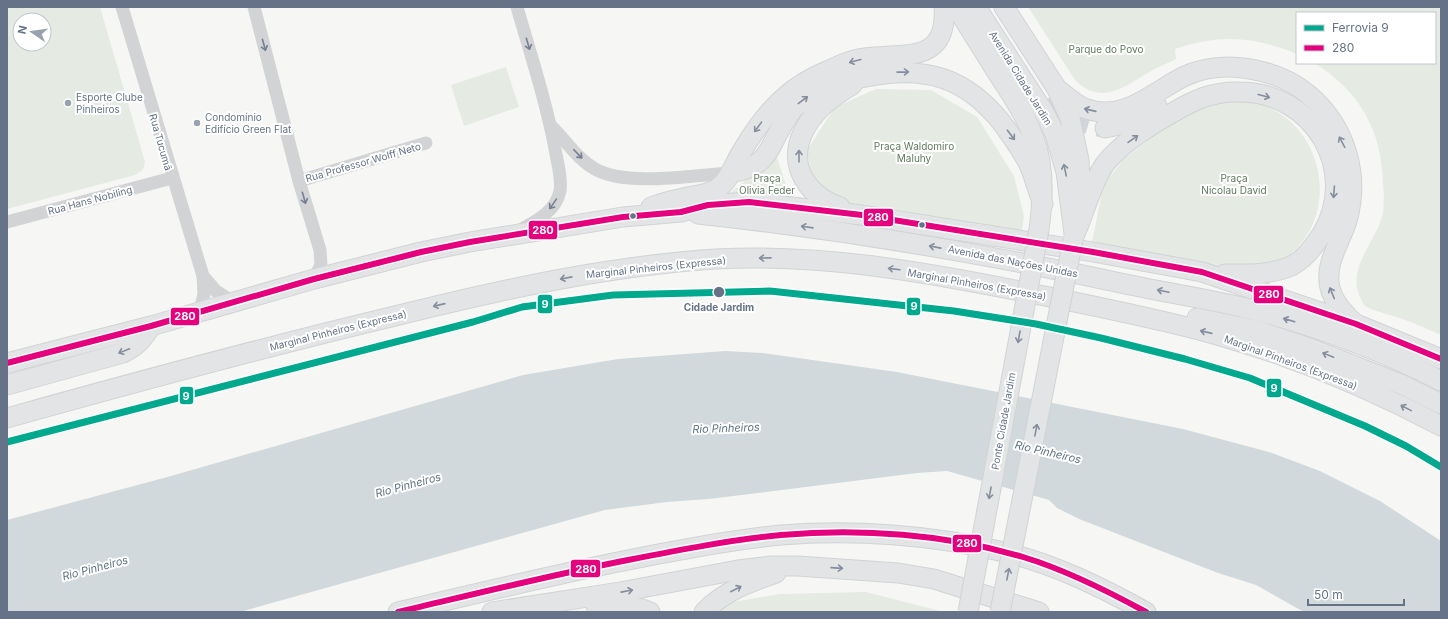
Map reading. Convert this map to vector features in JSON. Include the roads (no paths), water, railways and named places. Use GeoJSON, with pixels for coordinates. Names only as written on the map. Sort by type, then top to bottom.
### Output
{"type":"FeatureCollection","features":[{"type":"Feature","properties":{"kind":"highway"},"geometry":{"type":"LineString","coordinates":[[7,363],[151,326],[314,279],[421,252],[623,217],[669,201],[708,193],[719,188],[730,174],[749,140],[764,119],[784,98],[808,80],[854,60],[909,56],[931,48],[938,42],[943,29],[944,7]]}},
{"type":"Feature","properties":{"kind":"highway","name":"Avenida Cidade Jardim"},"geometry":{"type":"LineString","coordinates":[[956,7],[1016,103],[1032,134],[1040,159],[1043,182],[1043,204],[1039,230]]}},
{"type":"Feature","properties":{"kind":"highway"},"geometry":{"type":"LineString","coordinates":[[965,7],[1008,78],[1016,103]]}},
{"type":"Feature","properties":{"kind":"highway","name":"Avenida Cidade Jardim"},"geometry":{"type":"LineString","coordinates":[[976,7],[1041,108],[1055,134],[1066,172],[1074,238]]}},
{"type":"Feature","properties":{"kind":"highway"},"geometry":{"type":"LineString","coordinates":[[989,7],[1070,118],[1079,160],[1080,193],[1074,238],[1000,612]]}},
{"type":"Feature","properties":{"kind":"highway"},"geometry":{"type":"LineString","coordinates":[[1004,7],[1053,93],[1085,109],[1095,111],[1116,111],[1138,104],[1185,76],[1201,70],[1221,67],[1240,68],[1278,77],[1296,85],[1310,96],[1328,116],[1348,153],[1353,174],[1351,203],[1347,222],[1330,269],[1329,280],[1330,290],[1337,304],[1356,324]]}},
{"type":"Feature","properties":{"kind":"highway"},"geometry":{"type":"LineString","coordinates":[[730,174],[749,169],[758,164],[765,157],[780,127],[794,107],[813,93],[848,80],[896,72],[909,72],[928,75],[955,83],[974,94],[994,114],[1014,138],[1029,166],[1043,204]]}},
{"type":"Feature","properties":{"kind":"highway"},"geometry":{"type":"LineString","coordinates":[[862,215],[818,197],[808,187],[801,175],[798,150],[801,135],[807,124],[821,107],[865,77]]}},
{"type":"Feature","properties":{"kind":"highway"},"geometry":{"type":"LineString","coordinates":[[1105,128],[1129,123],[1184,90],[1202,83],[1230,79],[1266,83],[1287,90],[1328,116]]}},
{"type":"Feature","properties":{"kind":"highway"},"geometry":{"type":"LineString","coordinates":[[1074,238],[1092,190],[1105,165],[1122,146],[1166,116],[1192,101],[1209,94],[1241,92],[1280,100],[1297,109],[1322,138],[1332,158],[1335,179],[1334,200],[1327,224],[1313,247],[1302,259],[1291,266],[1271,272],[1255,274],[1202,272]]}},
{"type":"Feature","properties":{"kind":"highway","name":"Avenida das Nações Unidas"},"geometry":{"type":"LineString","coordinates":[[623,217],[681,212],[708,205],[749,202],[862,215],[1093,252],[1202,272],[1356,324],[1441,359]]}},
{"type":"Feature","properties":{"kind":"highway","name":"Avenida das Nações Unidas"},"geometry":{"type":"LineString","coordinates":[[681,212],[763,221],[899,240],[1081,274],[1257,311],[1305,324],[1340,337],[1408,364],[1441,381]]}},
{"type":"Feature","properties":{"kind":"highway","name":"Ponte Cidade Jardim"},"geometry":{"type":"LineString","coordinates":[[968,612],[1039,230]]}},
{"type":"Feature","properties":{"kind":"highway","name":"Marginal Pinheiros (Expressa)"},"geometry":{"type":"LineString","coordinates":[[7,418],[321,333],[478,296],[570,277],[708,260],[775,258],[846,262],[935,275],[1125,313],[1214,334],[1304,364],[1371,391],[1441,426]]}},
{"type":"Feature","properties":{"kind":"highway"},"geometry":{"type":"LineString","coordinates":[[1125,313],[1160,309],[1256,330],[1315,350],[1402,385],[1441,404]]}},
{"type":"Feature","properties":{"kind":"highway"},"geometry":{"type":"LineString","coordinates":[[7,385],[123,352],[137,346],[145,338],[151,326]]}},
{"type":"Feature","properties":{"kind":"highway"},"geometry":{"type":"LineString","coordinates":[[1340,337],[1345,349],[1406,376],[1441,395]]}},
{"type":"Feature","properties":{"kind":"highway"},"geometry":{"type":"LineString","coordinates":[[398,612],[534,579],[705,545],[782,535],[841,533],[954,542],[1004,552],[1062,571],[1110,592],[1146,612]]}},
{"type":"Feature","properties":{"kind":"highway"},"geometry":{"type":"LineString","coordinates":[[492,612],[738,570],[772,566],[798,566],[898,573],[934,579],[1039,612]]}},
{"type":"Feature","properties":{"kind":"highway"},"geometry":{"type":"LineString","coordinates":[[704,612],[714,602],[736,588],[798,566]]}},
{"type":"Feature","properties":{"kind":"highway"},"geometry":{"type":"LineString","coordinates":[[526,606],[572,608],[629,605],[650,612]]}},
{"type":"Feature","properties":{"kind":"street","name":"Rua Tucumã"},"geometry":{"type":"LineString","coordinates":[[122,7],[172,178],[203,276],[204,294],[200,311]]}},
{"type":"Feature","properties":{"kind":"street"},"geometry":{"type":"LineString","coordinates":[[254,7],[321,258],[321,266],[314,279]]}},
{"type":"Feature","properties":{"kind":"street"},"geometry":{"type":"LineString","coordinates":[[506,237],[539,219],[552,207],[557,200],[561,180],[551,126],[517,7]]}},
{"type":"Feature","properties":{"kind":"street"},"geometry":{"type":"LineString","coordinates":[[551,126],[589,164],[610,176],[650,178],[730,174]]}},
{"type":"Feature","properties":{"kind":"street","name":"Rua Professor Wolff Neto"},"geometry":{"type":"LineString","coordinates":[[299,180],[426,143]]}},
{"type":"Feature","properties":{"kind":"street","name":"Rua Hans Nobiling"},"geometry":{"type":"LineString","coordinates":[[7,222],[172,178]]}},
{"type":"Feature","properties":{"kind":"street","name":"Rua Tucumã"},"geometry":{"type":"LineString","coordinates":[[203,276],[216,291],[233,302]]}},
{"type":"Feature","properties":{"kind":"water","name":"Rio Pinheiros"},"geometry":{"type":"Polygon","coordinates":[[[725,351],[763,353],[897,372],[1183,429],[1269,452],[1320,471],[1380,501],[1441,541],[1441,612],[1304,612],[1256,585],[1218,573],[1079,519],[1057,508],[1049,500],[947,471],[917,473],[709,499],[667,502],[605,510],[240,612],[7,612],[7,520],[171,476],[523,375],[618,359],[725,351]]]}},
{"type":"Feature","properties":{"kind":"tunnel"},"geometry":{"type":"LineString","coordinates":[[1049,98],[1061,110],[1074,119],[1088,125],[1105,128]]}},
{"type":"Feature","properties":{"kind":"rail line","name":"9"},"geometry":{"type":"LineString","coordinates":[[7,442],[473,322],[522,307],[613,295],[770,291],[954,311],[1036,324],[1101,338],[1185,359],[1250,378],[1365,426],[1406,446],[1441,467]]}},
{"type":"Feature","properties":{"kind":"place","name":"Esporte Clube Pinheiros"},"geometry":{"type":"Point","coordinates":[68,103]}},
{"type":"Feature","properties":{"kind":"place","name":"Condomínio Edifício Green Flat"},"geometry":{"type":"Point","coordinates":[197,123]}},
{"type":"Feature","properties":{"kind":"place","name":"Cidade Jardim"},"geometry":{"type":"Point","coordinates":[719,292]}},
{"type":"Feature","properties":{"kind":"park label","name":"Parque do Povo"},"geometry":{"type":"Point","coordinates":[1106,49]}},
{"type":"Feature","properties":{"kind":"park label","name":"Praça Waldomiro Maluhy"},"geometry":{"type":"Point","coordinates":[914,152]}},
{"type":"Feature","properties":{"kind":"park label","name":"Praça Olivia Feder"},"geometry":{"type":"Point","coordinates":[767,184]}},
{"type":"Feature","properties":{"kind":"park label","name":"Praça Nicolau David"},"geometry":{"type":"Point","coordinates":[1234,184]}}]}
